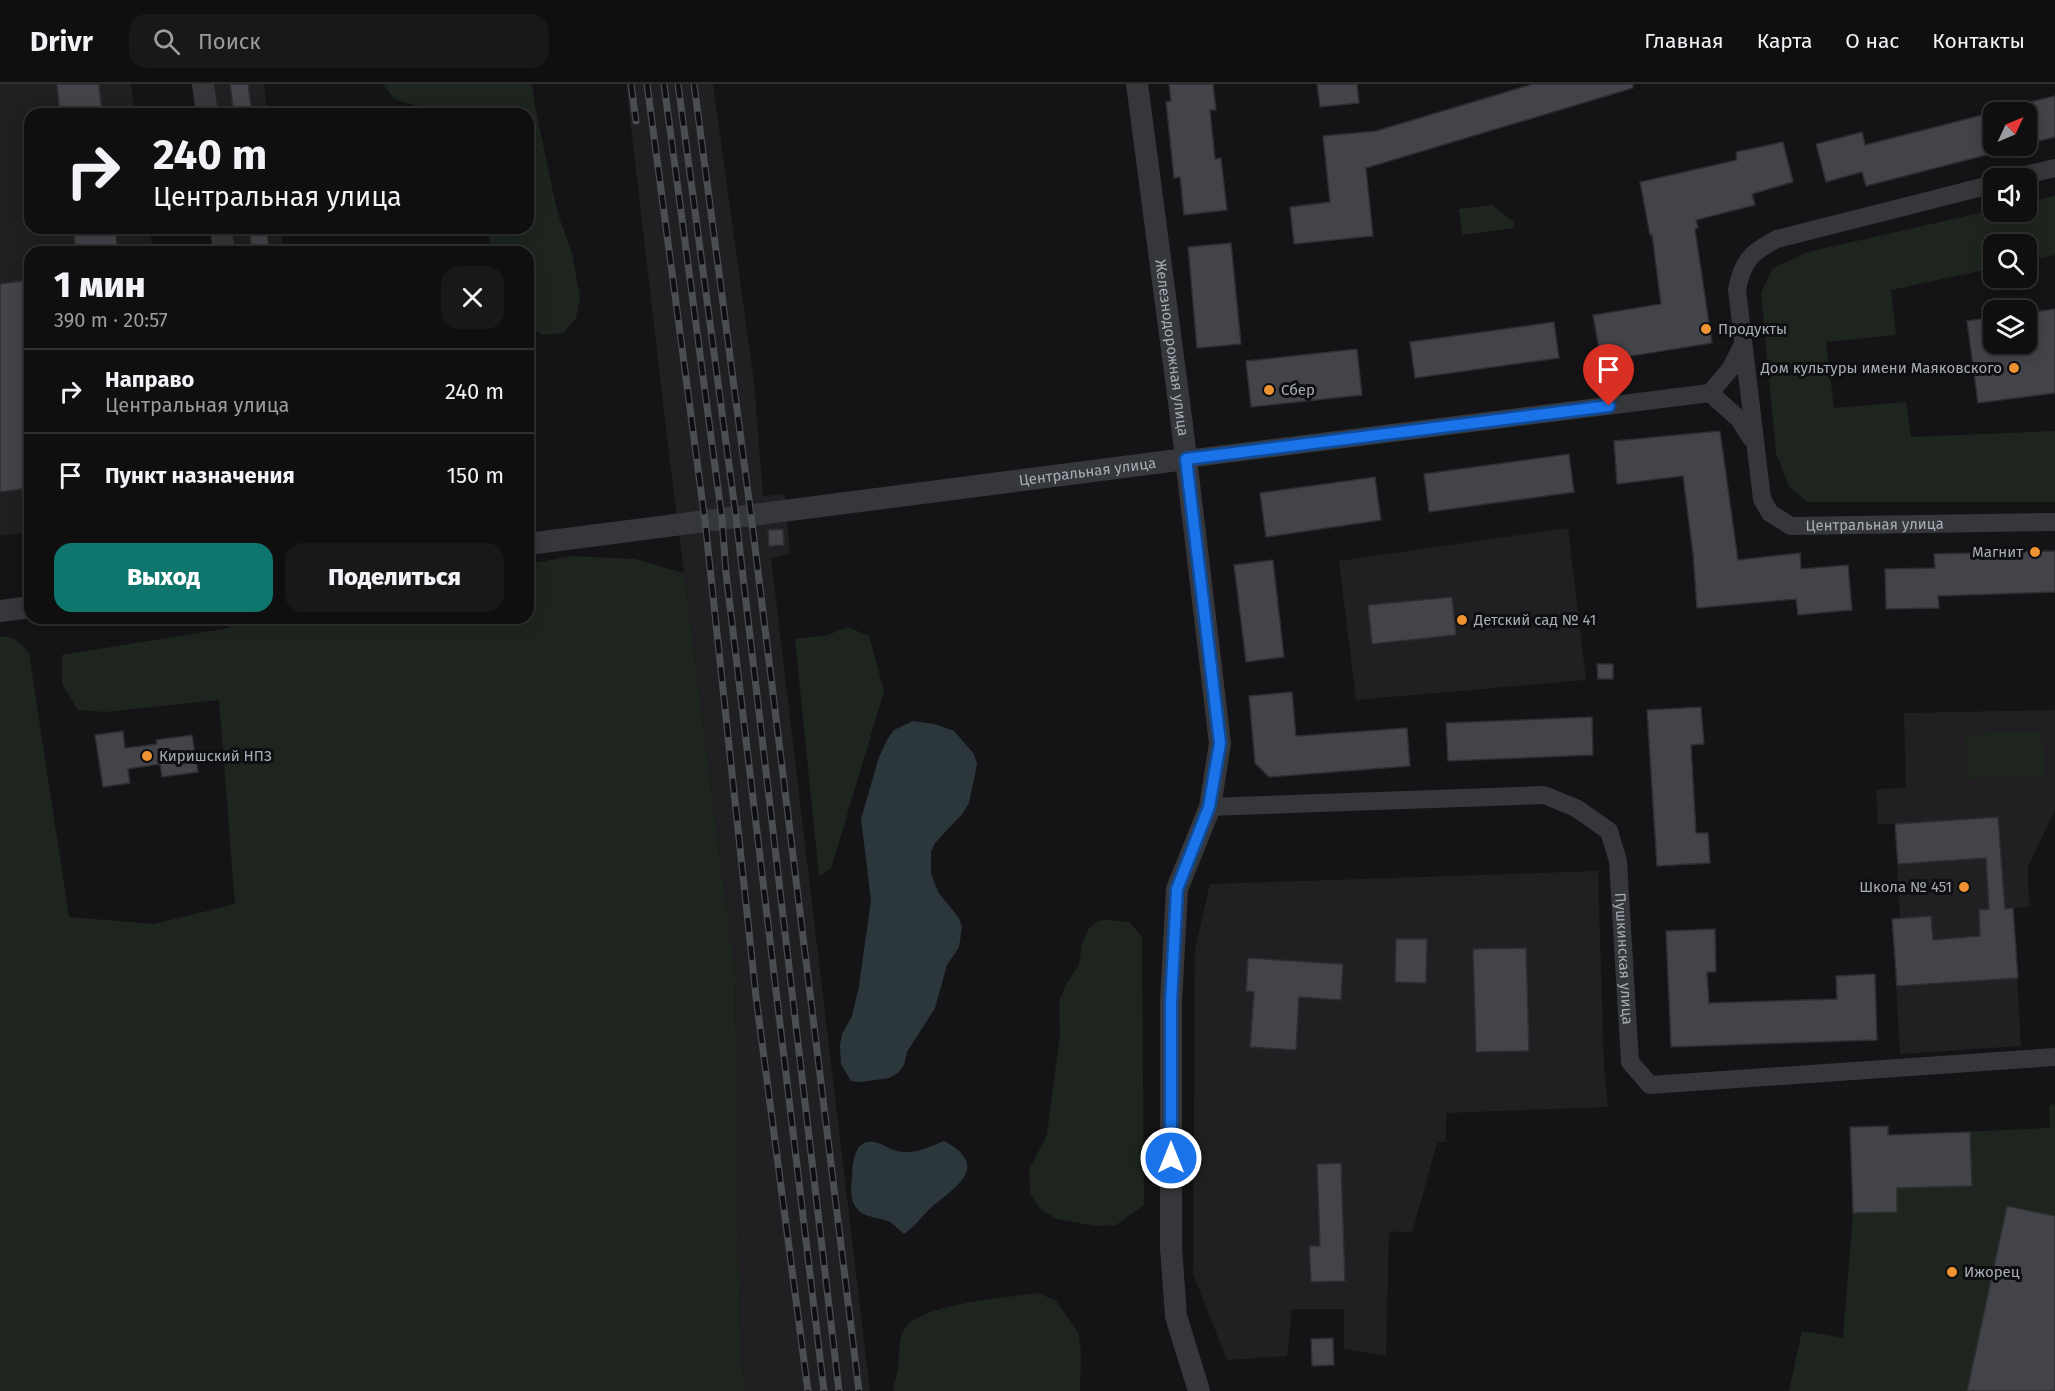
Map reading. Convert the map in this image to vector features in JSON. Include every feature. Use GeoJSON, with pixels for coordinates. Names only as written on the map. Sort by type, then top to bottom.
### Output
{"type":"FeatureCollection","features":[{"type":"Feature","properties":{"kind":"street"},"geometry":{"type":"LineString","coordinates":[[203,84],[206,108]]}},
{"type":"Feature","properties":{"kind":"street","name":"Железнодорожная улица"},"geometry":{"type":"LineString","coordinates":[[1137,84],[1220,743],[1209,807],[1177,889],[1171,1002],[1171,1248],[1176,1316],[1199,1391]]}},
{"type":"Feature","properties":{"kind":"street"},"geometry":{"type":"LineString","coordinates":[[2037,172],[2055,168]]}},
{"type":"Feature","properties":{"kind":"street","name":"Центральная улица"},"geometry":{"type":"LineString","coordinates":[[1983,187],[1777,239],[1761,247],[1748,259],[1740,274],[1737,290],[1762,499],[1770,513],[1791,526],[2055,522]]}},
{"type":"Feature","properties":{"kind":"street"},"geometry":{"type":"LineString","coordinates":[[1710,393],[1731,368],[1742,346]]}},
{"type":"Feature","properties":{"kind":"street","name":"Центральная улица"},"geometry":{"type":"LineString","coordinates":[[534,543],[1710,393],[1739,419],[1754,444]]}},
{"type":"Feature","properties":{"kind":"street"},"geometry":{"type":"LineString","coordinates":[[0,611],[24,608]]}},
{"type":"Feature","properties":{"kind":"street","name":"Пушкинская улица"},"geometry":{"type":"LineString","coordinates":[[1209,807],[1544,795],[1576,808],[1609,831],[1618,861],[1630,1062],[1650,1085],[2055,1057]]}},
{"type":"Feature","properties":{"kind":"shaded area"},"geometry":{"type":"Polygon","coordinates":[[[0,84],[131,84],[134,108],[24,108],[24,234],[151,234],[152,246],[24,246],[24,533],[0,536],[0,84]]]}},
{"type":"Feature","properties":{"kind":"shaded area"},"geometry":{"type":"Polygon","coordinates":[[[214,84],[264,84],[266,108],[216,108],[214,84]]]}},
{"type":"Feature","properties":{"kind":"shaded area"},"geometry":{"type":"Polygon","coordinates":[[[383,84],[532,84],[557,211],[572,254],[580,297],[576,318],[563,333],[542,335],[534,329],[534,246],[491,246],[488,234],[534,234],[534,108],[424,108],[394,99],[383,84]]]}},
{"type":"Feature","properties":{"kind":"shaded area"},"geometry":{"type":"Polygon","coordinates":[[[626,84],[713,84],[754,382],[763,496],[785,494],[790,554],[771,558],[870,1391],[746,1391],[740,1356],[735,974],[669,454],[626,84]]]}},
{"type":"Feature","properties":{"kind":"shaded area"},"geometry":{"type":"Polygon","coordinates":[[[2055,196],[2055,255],[2037,259],[2037,234],[1983,234],[1983,270],[1891,290],[1896,335],[1826,342],[1834,408],[1906,402],[1911,437],[2055,431],[2055,502],[1807,502],[1789,486],[1776,453],[1761,293],[1773,268],[1808,252],[1983,212],[1983,222],[2037,222],[2037,200],[2055,196]]]}},
{"type":"Feature","properties":{"kind":"shaded area"},"geometry":{"type":"Polygon","coordinates":[[[1492,205],[1513,221],[1514,228],[1462,235],[1459,209],[1492,205]]]}},
{"type":"Feature","properties":{"kind":"shaded area"},"geometry":{"type":"Polygon","coordinates":[[[233,234],[282,234],[283,246],[234,246],[233,234]]]}},
{"type":"Feature","properties":{"kind":"shaded area","name":"Детский сад № 41"},"geometry":{"type":"Polygon","coordinates":[[[1568,528],[1586,680],[1356,700],[1339,561],[1568,528]]]}},
{"type":"Feature","properties":{"kind":"shaded area"},"geometry":{"type":"Polygon","coordinates":[[[572,556],[635,559],[684,573],[735,974],[740,1356],[746,1391],[0,1391],[0,637],[13,639],[29,653],[69,917],[154,924],[235,904],[219,700],[105,712],[78,710],[62,684],[62,655],[228,628],[231,624],[534,624],[534,563],[572,556]]]}},
{"type":"Feature","properties":{"kind":"shaded area"},"geometry":{"type":"Polygon","coordinates":[[[848,627],[869,636],[884,691],[831,869],[819,876],[795,639],[828,635],[848,627]]]}},
{"type":"Feature","properties":{"kind":"shaded area","name":"Школа № 451"},"geometry":{"type":"Polygon","coordinates":[[[2055,710],[2055,810],[2028,867],[2029,907],[2013,908],[2021,1046],[1900,1054],[1892,919],[1900,918],[1895,824],[1878,824],[1876,789],[1906,788],[1904,713],[2055,710]]]}},
{"type":"Feature","properties":{"kind":"shaded area"},"geometry":{"type":"Polygon","coordinates":[[[913,721],[934,724],[954,731],[974,754],[977,764],[969,803],[963,813],[935,843],[931,852],[931,873],[938,892],[959,918],[962,927],[959,947],[947,965],[935,1008],[907,1052],[904,1065],[898,1073],[889,1078],[851,1081],[841,1064],[840,1045],[842,1034],[852,1016],[859,986],[871,900],[861,819],[879,757],[887,740],[894,730],[913,721]]]}},
{"type":"Feature","properties":{"kind":"shaded area"},"geometry":{"type":"Polygon","coordinates":[[[2042,731],[2044,776],[1967,779],[1965,734],[2042,731]]]}},
{"type":"Feature","properties":{"kind":"shaded area"},"geometry":{"type":"Polygon","coordinates":[[[1598,871],[1604,1066],[1608,1107],[1446,1113],[1446,1142],[1437,1143],[1412,1233],[1389,1231],[1386,1356],[1344,1349],[1344,1309],[1292,1309],[1287,1356],[1227,1360],[1193,1274],[1195,949],[1210,884],[1598,871]]]}},
{"type":"Feature","properties":{"kind":"shaded area"},"geometry":{"type":"Polygon","coordinates":[[[1098,921],[1129,922],[1142,937],[1144,1205],[1116,1225],[1096,1226],[1057,1219],[1040,1209],[1030,1193],[1029,1170],[1047,1135],[1060,1034],[1059,1001],[1079,965],[1082,944],[1089,928],[1098,921]]]}},
{"type":"Feature","properties":{"kind":"shaded area","name":"Ижорец"},"geometry":{"type":"Polygon","coordinates":[[[2055,1104],[2055,1391],[1789,1391],[1802,1331],[1843,1338],[1853,1213],[1850,1127],[1888,1126],[1889,1135],[2050,1128],[2049,1105],[2055,1104]]]}},
{"type":"Feature","properties":{"kind":"shaded area"},"geometry":{"type":"Polygon","coordinates":[[[944,1141],[957,1149],[965,1158],[966,1174],[961,1182],[908,1231],[904,1234],[890,1222],[859,1211],[852,1199],[851,1185],[855,1157],[860,1146],[870,1142],[897,1151],[909,1152],[944,1141]]]}},
{"type":"Feature","properties":{"kind":"shaded area"},"geometry":{"type":"Polygon","coordinates":[[[1038,1293],[1056,1301],[1078,1332],[1081,1352],[1080,1391],[893,1391],[901,1337],[905,1328],[914,1320],[946,1307],[1038,1293]]]}},
{"type":"Feature","properties":{"kind":"building"},"geometry":{"type":"Polygon","coordinates":[[[57,84],[99,84],[101,108],[59,108],[57,84]]]}},
{"type":"Feature","properties":{"kind":"building"},"geometry":{"type":"Polygon","coordinates":[[[230,84],[248,84],[251,108],[233,108],[230,84]]]}},
{"type":"Feature","properties":{"kind":"building"},"geometry":{"type":"Polygon","coordinates":[[[1169,84],[1213,84],[1216,110],[1210,110],[1215,159],[1221,158],[1227,210],[1184,215],[1180,177],[1174,178],[1166,102],[1171,101],[1169,84]]]}},
{"type":"Feature","properties":{"kind":"building"},"geometry":{"type":"Polygon","coordinates":[[[1317,84],[1357,84],[1359,103],[1320,107],[1317,84]]]}},
{"type":"Feature","properties":{"kind":"building"},"geometry":{"type":"Polygon","coordinates":[[[1533,84],[1633,84],[1633,88],[1366,168],[1373,236],[1294,244],[1290,207],[1330,202],[1323,136],[1376,131],[1533,84]]]}},
{"type":"Feature","properties":{"kind":"building"},"geometry":{"type":"Polygon","coordinates":[[[2055,96],[2055,137],[2037,141],[2037,102],[2030,102],[2055,96]]]}},
{"type":"Feature","properties":{"kind":"building"},"geometry":{"type":"Polygon","coordinates":[[[1983,115],[1983,156],[1866,186],[1862,172],[1826,182],[1816,144],[1862,132],[1865,145],[1983,115]]]}},
{"type":"Feature","properties":{"kind":"building"},"geometry":{"type":"Polygon","coordinates":[[[1783,142],[1793,182],[1752,194],[1755,205],[1696,220],[1698,228],[1695,229],[1712,343],[1601,361],[1593,315],[1661,304],[1652,235],[1650,235],[1640,182],[1737,160],[1736,152],[1783,142]]]}},
{"type":"Feature","properties":{"kind":"building"},"geometry":{"type":"Polygon","coordinates":[[[74,234],[116,234],[117,246],[75,246],[74,234]]]}},
{"type":"Feature","properties":{"kind":"building"},"geometry":{"type":"Polygon","coordinates":[[[250,234],[267,234],[269,246],[251,246],[250,234]]]}},
{"type":"Feature","properties":{"kind":"building"},"geometry":{"type":"Polygon","coordinates":[[[1231,243],[1241,344],[1197,348],[1188,247],[1231,243]]]}},
{"type":"Feature","properties":{"kind":"building"},"geometry":{"type":"Polygon","coordinates":[[[24,281],[24,489],[0,492],[0,284],[24,281]]]}},
{"type":"Feature","properties":{"kind":"building","name":"Дом культуры имени Маяковского"},"geometry":{"type":"Polygon","coordinates":[[[2055,309],[2055,393],[1978,403],[1967,321],[1983,319],[1983,354],[2037,354],[2037,311],[2055,309]]]}},
{"type":"Feature","properties":{"kind":"building"},"geometry":{"type":"Polygon","coordinates":[[[1554,322],[1559,358],[1415,378],[1410,342],[1554,322]]]}},
{"type":"Feature","properties":{"kind":"building"},"geometry":{"type":"Polygon","coordinates":[[[1357,349],[1362,395],[1251,407],[1246,361],[1357,349]]]}},
{"type":"Feature","properties":{"kind":"building"},"geometry":{"type":"Polygon","coordinates":[[[1720,431],[1738,560],[1800,553],[1801,569],[1848,565],[1852,610],[1798,615],[1796,599],[1697,608],[1683,476],[1617,484],[1614,441],[1720,431]]]}},
{"type":"Feature","properties":{"kind":"building"},"geometry":{"type":"Polygon","coordinates":[[[1569,454],[1574,492],[1429,512],[1424,474],[1569,454]]]}},
{"type":"Feature","properties":{"kind":"building"},"geometry":{"type":"Polygon","coordinates":[[[1375,477],[1381,520],[1266,537],[1260,493],[1375,477]]]}},
{"type":"Feature","properties":{"kind":"building"},"geometry":{"type":"Polygon","coordinates":[[[783,529],[784,545],[769,546],[768,530],[783,529]]]}},
{"type":"Feature","properties":{"kind":"building"},"geometry":{"type":"Polygon","coordinates":[[[2055,551],[2055,592],[1938,596],[1939,608],[1886,609],[1885,569],[1935,568],[1934,554],[2055,551]]]}},
{"type":"Feature","properties":{"kind":"building"},"geometry":{"type":"Polygon","coordinates":[[[1273,560],[1284,657],[1246,662],[1234,565],[1273,560]]]}},
{"type":"Feature","properties":{"kind":"building"},"geometry":{"type":"Polygon","coordinates":[[[1452,597],[1456,635],[1372,644],[1368,605],[1452,597]]]}},
{"type":"Feature","properties":{"kind":"building"},"geometry":{"type":"Polygon","coordinates":[[[1597,664],[1613,664],[1613,679],[1598,679],[1597,664]]]}},
{"type":"Feature","properties":{"kind":"building"},"geometry":{"type":"Polygon","coordinates":[[[1292,692],[1296,736],[1407,728],[1410,766],[1269,777],[1255,763],[1249,696],[1292,692]]]}},
{"type":"Feature","properties":{"kind":"building"},"geometry":{"type":"Polygon","coordinates":[[[1701,707],[1704,744],[1691,745],[1696,833],[1708,833],[1710,863],[1657,866],[1647,710],[1701,707]]]}},
{"type":"Feature","properties":{"kind":"building"},"geometry":{"type":"Polygon","coordinates":[[[1592,717],[1593,755],[1448,761],[1446,723],[1592,717]]]}},
{"type":"Feature","properties":{"kind":"building","name":"Киришский НПЗ"},"geometry":{"type":"Polygon","coordinates":[[[123,731],[125,748],[157,744],[156,740],[192,735],[198,772],[162,777],[160,764],[128,769],[130,783],[103,787],[95,735],[123,731]]]}},
{"type":"Feature","properties":{"kind":"building"},"geometry":{"type":"Polygon","coordinates":[[[1998,817],[2005,909],[2013,908],[2018,978],[1897,986],[1892,919],[1931,916],[1933,940],[1980,936],[1979,910],[1989,909],[1986,858],[1898,864],[1895,824],[1998,817]]]}},
{"type":"Feature","properties":{"kind":"building"},"geometry":{"type":"Polygon","coordinates":[[[1715,929],[1716,972],[1707,972],[1709,1003],[1837,999],[1836,976],[1875,974],[1877,1040],[1671,1047],[1666,931],[1715,929]]]}},
{"type":"Feature","properties":{"kind":"building"},"geometry":{"type":"Polygon","coordinates":[[[1396,939],[1427,939],[1426,983],[1395,982],[1396,939]]]}},
{"type":"Feature","properties":{"kind":"building"},"geometry":{"type":"Polygon","coordinates":[[[1526,948],[1529,1051],[1476,1052],[1473,949],[1526,948]]]}},
{"type":"Feature","properties":{"kind":"building"},"geometry":{"type":"Polygon","coordinates":[[[1248,958],[1343,964],[1341,1000],[1299,997],[1296,1050],[1250,1047],[1254,992],[1246,991],[1248,958]]]}},
{"type":"Feature","properties":{"kind":"building"},"geometry":{"type":"Polygon","coordinates":[[[1888,1126],[1888,1135],[1970,1132],[1972,1186],[1897,1188],[1897,1212],[1853,1213],[1850,1127],[1888,1126]]]}},
{"type":"Feature","properties":{"kind":"building"},"geometry":{"type":"Polygon","coordinates":[[[1341,1163],[1345,1281],[1311,1282],[1309,1246],[1320,1246],[1317,1164],[1341,1163]]]}},
{"type":"Feature","properties":{"kind":"building"},"geometry":{"type":"Polygon","coordinates":[[[2007,1206],[2055,1216],[2055,1391],[1967,1391],[2007,1206]]]}},
{"type":"Feature","properties":{"kind":"building"},"geometry":{"type":"Polygon","coordinates":[[[1333,1338],[1334,1365],[1312,1366],[1311,1339],[1333,1338]]]}},
{"type":"Feature","properties":{"kind":"railway"},"geometry":{"type":"LineString","coordinates":[[631,84],[636,121]]}},
{"type":"Feature","properties":{"kind":"railway"},"geometry":{"type":"LineString","coordinates":[[647,84],[705,521],[756,997],[808,1391]]}},
{"type":"Feature","properties":{"kind":"railway"},"geometry":{"type":"LineString","coordinates":[[664,84],[722,519],[726,573],[824,1391]]}},
{"type":"Feature","properties":{"kind":"railway"},"geometry":{"type":"LineString","coordinates":[[678,84],[736,517],[839,1391]]}},
{"type":"Feature","properties":{"kind":"railway"},"geometry":{"type":"LineString","coordinates":[[694,84],[751,515],[859,1391]]}},
{"type":"Feature","properties":{"kind":"place","name":"Продукты"},"geometry":{"type":"Point","coordinates":[1706,329]}},
{"type":"Feature","properties":{"kind":"place","name":"Дом культуры имени Маяковского"},"geometry":{"type":"Point","coordinates":[2014,368]}},
{"type":"Feature","properties":{"kind":"place","name":"Сбер"},"geometry":{"type":"Point","coordinates":[1269,390]}},
{"type":"Feature","properties":{"kind":"place","name":"Магнит"},"geometry":{"type":"Point","coordinates":[2035,552]}},
{"type":"Feature","properties":{"kind":"place","name":"Детский сад № 41"},"geometry":{"type":"Point","coordinates":[1462,620]}},
{"type":"Feature","properties":{"kind":"place","name":"Киришский НПЗ"},"geometry":{"type":"Point","coordinates":[147,756]}},
{"type":"Feature","properties":{"kind":"place","name":"Школа № 451"},"geometry":{"type":"Point","coordinates":[1964,887]}},
{"type":"Feature","properties":{"kind":"place","name":"Ижорец"},"geometry":{"type":"Point","coordinates":[1952,1272]}},
{"type":"Feature","properties":{"kind":"route"},"geometry":{"type":"LineString","coordinates":[[1171,1158],[1171,1002],[1177,889],[1209,807],[1220,743],[1186,459],[1609,406]]}}]}
